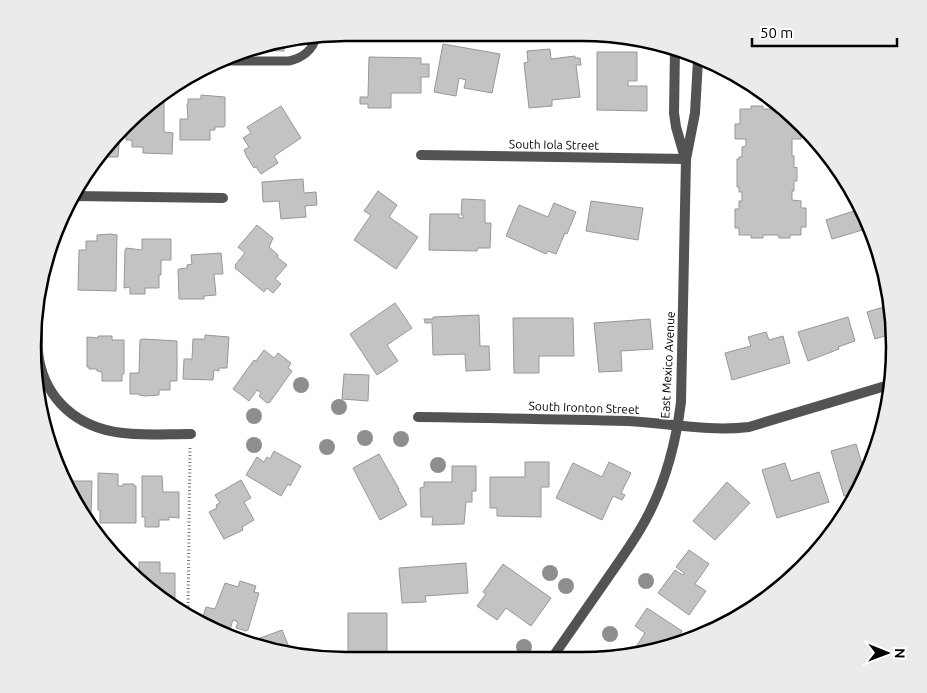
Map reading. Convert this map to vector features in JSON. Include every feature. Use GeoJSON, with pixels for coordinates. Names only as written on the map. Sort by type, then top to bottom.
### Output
{"type":"FeatureCollection","features":[{"type":"Feature","properties":{"kind":"street","name":"East Mexico Avenue"},"geometry":{"type":"LineString","coordinates":[[675,56],[674,113],[676,127],[686,159]]}},
{"type":"Feature","properties":{"kind":"street","name":"East Mexico Avenue"},"geometry":{"type":"LineString","coordinates":[[556,652],[647,518],[660,490],[678,426],[682,377],[686,159],[695,113],[698,64]]}},
{"type":"Feature","properties":{"kind":"street","name":"South Iola Street"},"geometry":{"type":"LineString","coordinates":[[421,155],[686,159]]}},
{"type":"Feature","properties":{"kind":"street"},"geometry":{"type":"LineString","coordinates":[[81,196],[223,198]]}},
{"type":"Feature","properties":{"kind":"street"},"geometry":{"type":"LineString","coordinates":[[44,384],[70,413],[89,425],[111,432],[191,434]]}},
{"type":"Feature","properties":{"kind":"street","name":"South Ironton Street"},"geometry":{"type":"LineString","coordinates":[[418,417],[628,422],[706,429],[749,427],[883,387]]}},
{"type":"Feature","properties":{"kind":"lane"},"geometry":{"type":"LineString","coordinates":[[238,61],[288,61],[298,59],[308,51],[312,44]]}},
{"type":"Feature","properties":{"kind":"path"},"geometry":{"type":"LineString","coordinates":[[188,607],[191,434]]}},
{"type":"Feature","properties":{"kind":"building"},"geometry":{"type":"Polygon","coordinates":[[[443,44],[500,54],[492,93],[464,88],[466,80],[459,78],[456,96],[434,92],[443,44]]]}},
{"type":"Feature","properties":{"kind":"building"},"geometry":{"type":"Polygon","coordinates":[[[284,48],[284,51],[272,51],[284,48]]]}},
{"type":"Feature","properties":{"kind":"building"},"geometry":{"type":"Polygon","coordinates":[[[550,49],[551,59],[575,56],[575,58],[580,58],[581,65],[576,65],[580,97],[552,100],[552,106],[529,108],[524,63],[528,62],[527,51],[550,49]]]}},
{"type":"Feature","properties":{"kind":"building"},"geometry":{"type":"Polygon","coordinates":[[[597,52],[637,52],[637,81],[628,81],[628,86],[647,86],[647,111],[597,110],[597,52]]]}},
{"type":"Feature","properties":{"kind":"building"},"geometry":{"type":"Polygon","coordinates":[[[369,57],[421,58],[421,64],[429,64],[429,77],[421,77],[421,93],[391,93],[391,108],[368,108],[368,104],[360,104],[360,97],[368,97],[369,57]]]}},
{"type":"Feature","properties":{"kind":"building"},"geometry":{"type":"Polygon","coordinates":[[[201,95],[225,97],[225,126],[215,127],[215,130],[210,130],[210,140],[180,140],[180,119],[188,119],[188,99],[201,99],[201,95]]]}},
{"type":"Feature","properties":{"kind":"building"},"geometry":{"type":"Polygon","coordinates":[[[164,102],[164,132],[173,133],[172,154],[143,153],[143,147],[132,147],[132,140],[126,140],[126,136],[164,102]]]}},
{"type":"Feature","properties":{"kind":"building"},"geometry":{"type":"Polygon","coordinates":[[[281,106],[301,138],[274,156],[278,163],[261,174],[256,167],[254,168],[247,157],[244,150],[249,147],[243,138],[251,133],[247,127],[281,106]]]}},
{"type":"Feature","properties":{"kind":"building"},"geometry":{"type":"Polygon","coordinates":[[[751,106],[763,106],[763,109],[771,108],[801,136],[801,139],[792,139],[792,156],[794,156],[794,168],[797,167],[797,181],[794,181],[792,200],[801,201],[801,208],[806,208],[806,227],[801,227],[801,235],[790,235],[790,238],[779,238],[778,235],[763,235],[763,238],[751,238],[751,235],[739,235],[739,228],[735,228],[735,209],[739,209],[739,201],[742,201],[742,192],[739,192],[739,187],[737,187],[737,159],[742,157],[742,147],[746,146],[746,139],[735,139],[735,124],[740,124],[740,109],[751,109],[751,106]]]}},
{"type":"Feature","properties":{"kind":"building"},"geometry":{"type":"Polygon","coordinates":[[[119,143],[118,157],[107,157],[119,143]]]}},
{"type":"Feature","properties":{"kind":"building"},"geometry":{"type":"Polygon","coordinates":[[[303,179],[304,193],[316,192],[317,205],[305,206],[306,217],[281,219],[279,201],[263,202],[262,182],[303,179]]]}},
{"type":"Feature","properties":{"kind":"building"},"geometry":{"type":"Polygon","coordinates":[[[378,191],[397,205],[389,217],[418,237],[396,269],[354,240],[371,215],[364,211],[378,191]]]}},
{"type":"Feature","properties":{"kind":"building"},"geometry":{"type":"Polygon","coordinates":[[[462,199],[485,200],[485,223],[491,223],[490,248],[478,248],[477,251],[429,250],[430,214],[459,214],[459,218],[463,218],[463,215],[461,215],[462,199]]]}},
{"type":"Feature","properties":{"kind":"building"},"geometry":{"type":"Polygon","coordinates":[[[591,201],[643,208],[638,240],[586,231],[591,201]]]}},
{"type":"Feature","properties":{"kind":"building"},"geometry":{"type":"Polygon","coordinates":[[[554,203],[576,212],[556,254],[548,251],[546,254],[506,236],[519,205],[548,217],[554,203]]]}},
{"type":"Feature","properties":{"kind":"building"},"geometry":{"type":"Polygon","coordinates":[[[854,211],[863,230],[832,239],[826,220],[854,211]]]}},
{"type":"Feature","properties":{"kind":"building"},"geometry":{"type":"Polygon","coordinates":[[[257,225],[273,238],[269,247],[287,265],[275,279],[281,284],[273,293],[267,288],[264,292],[235,268],[235,265],[245,253],[238,247],[257,225]]]}},
{"type":"Feature","properties":{"kind":"building"},"geometry":{"type":"Polygon","coordinates":[[[97,235],[117,235],[116,291],[78,290],[79,250],[86,250],[86,241],[97,241],[97,235]]]}},
{"type":"Feature","properties":{"kind":"building"},"geometry":{"type":"Polygon","coordinates":[[[142,239],[171,239],[171,260],[161,260],[159,288],[145,288],[145,294],[130,294],[130,287],[124,288],[125,250],[126,248],[142,250],[142,239]]]}},
{"type":"Feature","properties":{"kind":"building"},"geometry":{"type":"Polygon","coordinates":[[[221,253],[223,274],[214,274],[216,295],[204,296],[204,299],[179,299],[178,270],[187,268],[187,265],[192,264],[191,255],[221,253]]]}},
{"type":"Feature","properties":{"kind":"building"},"geometry":{"type":"Polygon","coordinates":[[[395,303],[412,328],[387,345],[398,361],[377,375],[350,334],[395,303]]]}},
{"type":"Feature","properties":{"kind":"building"},"geometry":{"type":"Polygon","coordinates":[[[883,307],[885,336],[875,339],[867,312],[883,307]]]}},
{"type":"Feature","properties":{"kind":"building"},"geometry":{"type":"Polygon","coordinates":[[[479,315],[480,346],[489,346],[490,370],[466,371],[465,354],[433,355],[432,323],[425,323],[424,319],[479,315]]]}},
{"type":"Feature","properties":{"kind":"building"},"geometry":{"type":"Polygon","coordinates":[[[848,317],[855,341],[808,361],[798,332],[848,317]]]}},
{"type":"Feature","properties":{"kind":"building"},"geometry":{"type":"Polygon","coordinates":[[[513,318],[573,318],[574,356],[539,356],[539,373],[514,373],[513,318]]]}},
{"type":"Feature","properties":{"kind":"building"},"geometry":{"type":"Polygon","coordinates":[[[650,319],[653,349],[621,351],[622,371],[599,372],[594,323],[650,319]]]}},
{"type":"Feature","properties":{"kind":"building"},"geometry":{"type":"Polygon","coordinates":[[[766,332],[769,340],[783,336],[790,363],[732,380],[725,353],[751,346],[748,337],[766,332]]]}},
{"type":"Feature","properties":{"kind":"building"},"geometry":{"type":"Polygon","coordinates":[[[205,335],[229,337],[227,368],[219,368],[219,371],[214,370],[213,380],[183,379],[184,359],[192,359],[193,339],[205,339],[205,335]]]}},
{"type":"Feature","properties":{"kind":"building"},"geometry":{"type":"Polygon","coordinates":[[[98,336],[112,336],[112,340],[124,340],[124,374],[122,374],[122,381],[102,381],[102,372],[87,367],[87,337],[98,338],[98,336]]]}},
{"type":"Feature","properties":{"kind":"building"},"geometry":{"type":"Polygon","coordinates":[[[140,340],[177,341],[177,381],[170,381],[170,390],[159,390],[159,395],[130,394],[130,373],[139,373],[140,340]]]}},
{"type":"Feature","properties":{"kind":"building"},"geometry":{"type":"Polygon","coordinates":[[[264,350],[274,358],[278,353],[291,363],[288,368],[292,371],[270,402],[267,403],[259,396],[261,393],[257,390],[249,401],[233,389],[254,360],[256,361],[264,350]]]}},
{"type":"Feature","properties":{"kind":"building"},"geometry":{"type":"Polygon","coordinates":[[[344,374],[369,375],[368,401],[342,399],[344,374]]]}},
{"type":"Feature","properties":{"kind":"building"},"geometry":{"type":"Polygon","coordinates":[[[856,444],[863,464],[847,495],[844,496],[831,451],[856,444]]]}},
{"type":"Feature","properties":{"kind":"building"},"geometry":{"type":"Polygon","coordinates":[[[274,451],[301,466],[290,486],[288,484],[281,496],[246,475],[257,457],[264,462],[267,457],[270,459],[274,451]]]}},
{"type":"Feature","properties":{"kind":"building"},"geometry":{"type":"Polygon","coordinates":[[[379,454],[407,505],[380,520],[353,468],[379,454]]]}},
{"type":"Feature","properties":{"kind":"building"},"geometry":{"type":"Polygon","coordinates":[[[525,462],[549,462],[549,487],[541,487],[541,517],[497,516],[497,508],[490,508],[490,477],[525,477],[525,462]]]}},
{"type":"Feature","properties":{"kind":"building"},"geometry":{"type":"Polygon","coordinates":[[[609,462],[631,473],[621,493],[625,495],[622,500],[613,496],[602,520],[556,498],[573,463],[602,477],[609,462]]]}},
{"type":"Feature","properties":{"kind":"building"},"geometry":{"type":"Polygon","coordinates":[[[785,463],[791,481],[819,472],[829,502],[777,518],[762,470],[785,463]]]}},
{"type":"Feature","properties":{"kind":"building"},"geometry":{"type":"Polygon","coordinates":[[[452,466],[476,466],[476,491],[472,491],[472,502],[466,502],[464,524],[432,525],[433,517],[421,517],[420,488],[424,487],[424,482],[452,482],[452,466]]]}},
{"type":"Feature","properties":{"kind":"building"},"geometry":{"type":"Polygon","coordinates":[[[98,473],[118,474],[118,486],[134,484],[136,486],[136,523],[100,523],[98,473]]]}},
{"type":"Feature","properties":{"kind":"building"},"geometry":{"type":"Polygon","coordinates":[[[142,476],[162,476],[163,492],[179,492],[179,518],[169,517],[169,520],[159,520],[159,527],[145,527],[145,517],[142,517],[142,476]]]}},
{"type":"Feature","properties":{"kind":"building"},"geometry":{"type":"Polygon","coordinates":[[[241,480],[251,498],[244,502],[254,520],[242,527],[243,530],[224,539],[209,512],[217,508],[216,505],[220,503],[215,495],[241,480]]]}},
{"type":"Feature","properties":{"kind":"building"},"geometry":{"type":"Polygon","coordinates":[[[73,481],[92,481],[91,513],[73,481]]]}},
{"type":"Feature","properties":{"kind":"building"},"geometry":{"type":"Polygon","coordinates":[[[727,482],[750,503],[715,540],[693,521],[727,482]]]}},
{"type":"Feature","properties":{"kind":"building"},"geometry":{"type":"Polygon","coordinates":[[[689,550],[709,564],[695,584],[706,591],[689,615],[658,593],[675,570],[683,575],[684,573],[676,567],[689,550]]]}},
{"type":"Feature","properties":{"kind":"building"},"geometry":{"type":"Polygon","coordinates":[[[139,562],[160,562],[160,573],[175,573],[175,599],[161,589],[139,570],[139,562]]]}},
{"type":"Feature","properties":{"kind":"building"},"geometry":{"type":"Polygon","coordinates":[[[466,563],[468,593],[425,596],[426,602],[402,603],[399,568],[466,563]]]}},
{"type":"Feature","properties":{"kind":"building"},"geometry":{"type":"Polygon","coordinates":[[[503,564],[551,598],[531,626],[506,608],[497,620],[477,606],[486,594],[483,592],[503,564]]]}},
{"type":"Feature","properties":{"kind":"building"},"geometry":{"type":"Polygon","coordinates":[[[240,581],[256,586],[254,592],[259,593],[248,630],[236,628],[238,622],[233,620],[230,629],[203,616],[206,607],[215,609],[225,583],[238,587],[240,581]]]}},
{"type":"Feature","properties":{"kind":"building"},"geometry":{"type":"Polygon","coordinates":[[[647,608],[682,631],[679,636],[636,647],[645,633],[635,626],[647,608]]]}},
{"type":"Feature","properties":{"kind":"building"},"geometry":{"type":"Polygon","coordinates":[[[348,613],[387,613],[387,652],[348,652],[348,613]]]}},
{"type":"Feature","properties":{"kind":"building"},"geometry":{"type":"Polygon","coordinates":[[[282,630],[289,646],[287,646],[258,639],[282,630]]]}}]}
